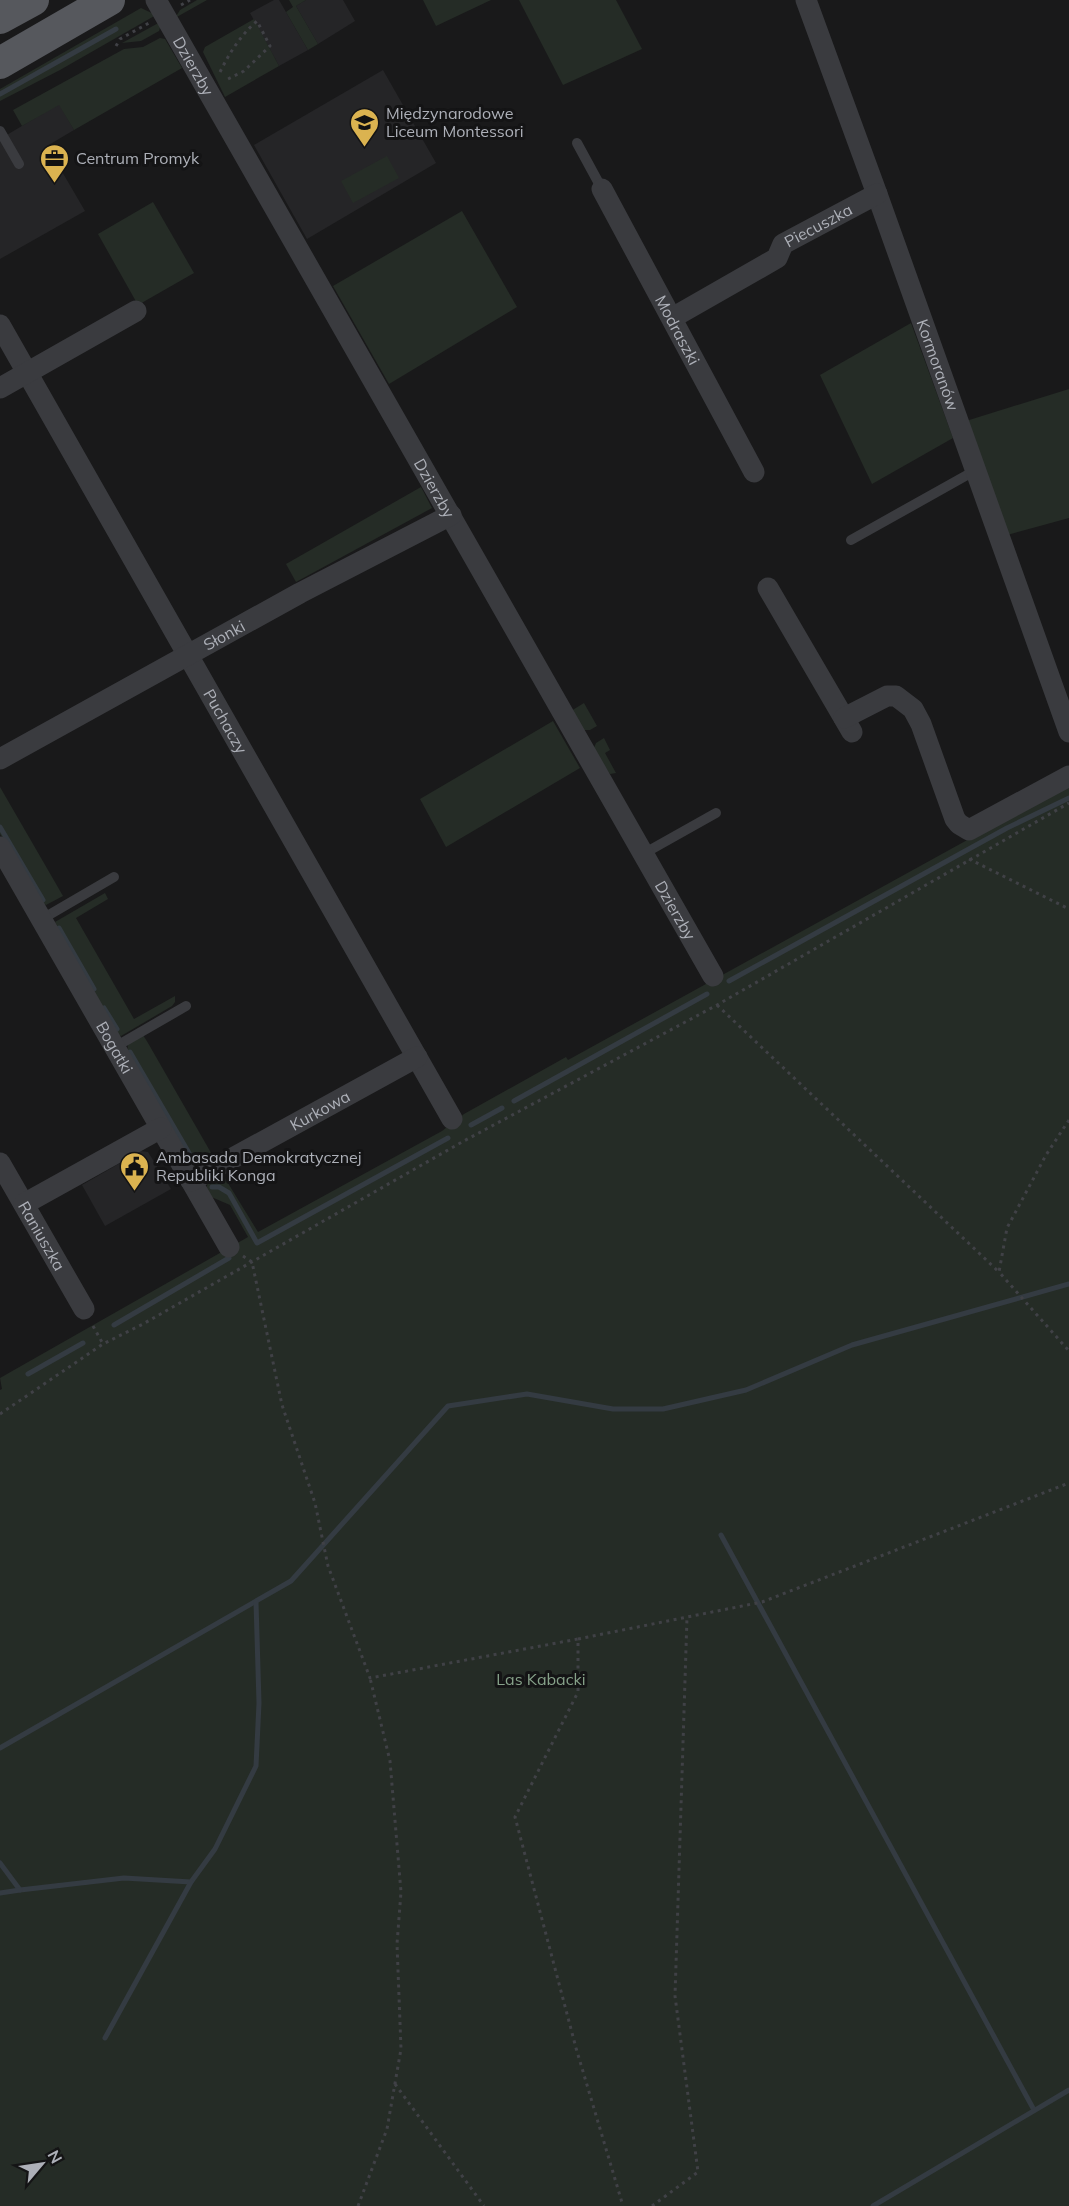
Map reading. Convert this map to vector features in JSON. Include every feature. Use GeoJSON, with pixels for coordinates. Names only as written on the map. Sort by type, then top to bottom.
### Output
{"type":"FeatureCollection","features":[{"type":"Feature","properties":{"kind":"main road"},"geometry":{"type":"LineString","coordinates":[[0,18],[33,0]]}},
{"type":"Feature","properties":{"kind":"main road"},"geometry":{"type":"LineString","coordinates":[[0,63],[109,0]]}},
{"type":"Feature","properties":{"kind":"street","name":"Dzierzby"},"geometry":{"type":"LineString","coordinates":[[156,0],[713,976]]}},
{"type":"Feature","properties":{"kind":"street","name":"Kormoranów"},"geometry":{"type":"LineString","coordinates":[[806,0],[1069,732]]}},
{"type":"Feature","properties":{"kind":"street","name":"Modraszki"},"geometry":{"type":"LineString","coordinates":[[602,189],[754,472]]}},
{"type":"Feature","properties":{"kind":"street","name":"Piecuszka"},"geometry":{"type":"LineString","coordinates":[[672,318],[777,258],[783,244],[877,194]]}},
{"type":"Feature","properties":{"kind":"street"},"geometry":{"type":"LineString","coordinates":[[0,388],[136,311]]}},
{"type":"Feature","properties":{"kind":"street","name":"Puchaczy"},"geometry":{"type":"LineString","coordinates":[[0,325],[452,1119]]}},
{"type":"Feature","properties":{"kind":"street","name":"Słonki"},"geometry":{"type":"LineString","coordinates":[[0,759],[300,593],[451,515]]}},
{"type":"Feature","properties":{"kind":"street"},"geometry":{"type":"LineString","coordinates":[[768,588],[848,725],[887,696],[896,696],[913,709],[921,724],[959,825],[969,830],[1069,776]]}},
{"type":"Feature","properties":{"kind":"street","name":"Bogatki"},"geometry":{"type":"LineString","coordinates":[[0,847],[229,1247]]}},
{"type":"Feature","properties":{"kind":"street","name":"Kurkowa"},"geometry":{"type":"LineString","coordinates":[[191,1181],[417,1057]]}},
{"type":"Feature","properties":{"kind":"street"},"geometry":{"type":"LineString","coordinates":[[24,1204],[161,1128]]}},
{"type":"Feature","properties":{"kind":"street","name":"Raniuszka"},"geometry":{"type":"LineString","coordinates":[[0,1163],[84,1309]]}},
{"type":"Feature","properties":{"kind":"lane"},"geometry":{"type":"LineString","coordinates":[[0,131],[19,164]]}},
{"type":"Feature","properties":{"kind":"lane"},"geometry":{"type":"LineString","coordinates":[[577,142],[602,189]]}},
{"type":"Feature","properties":{"kind":"lane"},"geometry":{"type":"LineString","coordinates":[[851,540],[976,470]]}},
{"type":"Feature","properties":{"kind":"lane"},"geometry":{"type":"LineString","coordinates":[[643,854],[716,813]]}},
{"type":"Feature","properties":{"kind":"lane"},"geometry":{"type":"LineString","coordinates":[[42,919],[114,877]]}},
{"type":"Feature","properties":{"kind":"lane"},"geometry":{"type":"LineString","coordinates":[[115,1047],[186,1006]]}},
{"type":"Feature","properties":{"kind":"path"},"geometry":{"type":"LineString","coordinates":[[215,84],[244,71],[270,46],[257,21],[240,36],[219,74]]}},
{"type":"Feature","properties":{"kind":"path"},"geometry":{"type":"LineString","coordinates":[[116,46],[120,39],[149,23]]}},
{"type":"Feature","properties":{"kind":"path"},"geometry":{"type":"LineString","coordinates":[[0,1414],[103,1344],[143,1324],[462,1142],[717,1005],[969,859],[1069,804]]}},
{"type":"Feature","properties":{"kind":"path"},"geometry":{"type":"LineString","coordinates":[[969,859],[1069,909]]}},
{"type":"Feature","properties":{"kind":"path"},"geometry":{"type":"LineString","coordinates":[[717,1005],[999,1272],[1069,1351]]}},
{"type":"Feature","properties":{"kind":"path"},"geometry":{"type":"LineString","coordinates":[[999,1272],[1007,1228],[1046,1155],[1069,1120]]}},
{"type":"Feature","properties":{"kind":"path"},"geometry":{"type":"LineString","coordinates":[[252,1262],[282,1405],[315,1503],[328,1566],[370,1678],[390,1761],[401,1892],[397,1944],[401,2049],[387,2129],[358,2206]]}},
{"type":"Feature","properties":{"kind":"path"},"geometry":{"type":"LineString","coordinates":[[370,1678],[762,1602],[1069,1483]]}},
{"type":"Feature","properties":{"kind":"path"},"geometry":{"type":"LineString","coordinates":[[652,2206],[698,2172],[675,1996],[687,1617]]}},
{"type":"Feature","properties":{"kind":"path"},"geometry":{"type":"LineString","coordinates":[[578,1639],[578,1692],[515,1817],[576,2048],[623,2206]]}},
{"type":"Feature","properties":{"kind":"path"},"geometry":{"type":"LineString","coordinates":[[395,2084],[484,2206]]}},
{"type":"Feature","properties":{"kind":"shaded area"},"geometry":{"type":"Polygon","coordinates":[[[274,0],[279,0],[308,50],[279,66],[250,13],[274,0]]]}},
{"type":"Feature","properties":{"kind":"shaded area"},"geometry":{"type":"Polygon","coordinates":[[[306,0],[343,0],[355,21],[318,44],[296,6],[306,0]]]}},
{"type":"Feature","properties":{"kind":"shaded area"},"geometry":{"type":"Polygon","coordinates":[[[383,70],[436,163],[307,239],[254,145],[383,70]]]}},
{"type":"Feature","properties":{"kind":"shaded area"},"geometry":{"type":"Polygon","coordinates":[[[59,104],[74,130],[47,146],[85,211],[0,259],[0,139],[59,104]]]}},
{"type":"Feature","properties":{"kind":"shaded area"},"geometry":{"type":"Polygon","coordinates":[[[141,1151],[148,1152],[171,1189],[105,1226],[82,1185],[141,1151]]]}},
{"type":"Feature","properties":{"kind":"green space"},"geometry":{"type":"Polygon","coordinates":[[[197,0],[207,0],[175,18],[180,10],[197,0]]]}},
{"type":"Feature","properties":{"kind":"green space"},"geometry":{"type":"Polygon","coordinates":[[[289,0],[306,0],[296,6],[318,44],[308,50],[286,12],[293,7],[289,0]]]}},
{"type":"Feature","properties":{"kind":"green space"},"geometry":{"type":"Polygon","coordinates":[[[423,0],[491,0],[436,26],[423,0]]]}},
{"type":"Feature","properties":{"kind":"green space"},"geometry":{"type":"Polygon","coordinates":[[[519,0],[616,0],[642,49],[563,85],[519,0]]]}},
{"type":"Feature","properties":{"kind":"green space"},"geometry":{"type":"Polygon","coordinates":[[[141,8],[156,15],[60,70],[0,101],[0,89],[141,8]]]}},
{"type":"Feature","properties":{"kind":"green space"},"geometry":{"type":"Polygon","coordinates":[[[254,19],[279,66],[225,97],[203,52],[205,47],[254,19]]]}},
{"type":"Feature","properties":{"kind":"green space"},"geometry":{"type":"Polygon","coordinates":[[[162,21],[159,31],[141,41],[122,43],[162,21]]]}},
{"type":"Feature","properties":{"kind":"green space"},"geometry":{"type":"Polygon","coordinates":[[[160,38],[165,39],[182,68],[74,130],[59,105],[22,126],[13,110],[124,49],[143,47],[160,38]]]}},
{"type":"Feature","properties":{"kind":"green space"},"geometry":{"type":"Polygon","coordinates":[[[387,156],[399,178],[353,203],[341,181],[387,156]]]}},
{"type":"Feature","properties":{"kind":"green space"},"geometry":{"type":"Polygon","coordinates":[[[153,202],[194,273],[138,305],[98,234],[153,202]]]}},
{"type":"Feature","properties":{"kind":"green space"},"geometry":{"type":"Polygon","coordinates":[[[462,211],[517,307],[389,384],[333,286],[462,211]]]}},
{"type":"Feature","properties":{"kind":"green space"},"geometry":{"type":"Polygon","coordinates":[[[911,323],[953,438],[872,484],[820,375],[911,323]]]}},
{"type":"Feature","properties":{"kind":"green space"},"geometry":{"type":"Polygon","coordinates":[[[1069,389],[1069,518],[1007,535],[966,421],[1069,389]]]}},
{"type":"Feature","properties":{"kind":"green space"},"geometry":{"type":"Polygon","coordinates":[[[421,487],[432,508],[296,582],[286,564],[421,487]]]}},
{"type":"Feature","properties":{"kind":"green space"},"geometry":{"type":"Polygon","coordinates":[[[584,703],[597,726],[590,730],[581,730],[571,711],[584,703]]]}},
{"type":"Feature","properties":{"kind":"green space"},"geometry":{"type":"Polygon","coordinates":[[[553,721],[580,768],[446,847],[420,799],[553,721]]]}},
{"type":"Feature","properties":{"kind":"green space"},"geometry":{"type":"Polygon","coordinates":[[[604,738],[610,750],[605,753],[616,773],[610,774],[593,750],[596,743],[604,738]]]}},
{"type":"Feature","properties":{"kind":"green space","name":"Las Kabacki"},"geometry":{"type":"Polygon","coordinates":[[[1069,784],[1069,2206],[0,2206],[0,1390],[2,1389],[0,1378],[248,1237],[230,1205],[209,1196],[206,1191],[208,1181],[223,1175],[258,1232],[442,1131],[464,1114],[566,1057],[568,1060],[1069,784]]]}},
{"type":"Feature","properties":{"kind":"green space"},"geometry":{"type":"Polygon","coordinates":[[[0,787],[63,896],[46,905],[40,901],[0,834],[0,787]]]}},
{"type":"Feature","properties":{"kind":"green space"},"geometry":{"type":"Polygon","coordinates":[[[105,893],[108,899],[76,918],[134,1019],[175,996],[172,1006],[121,1036],[114,1033],[55,922],[105,893]]]}},
{"type":"Feature","properties":{"kind":"green space"},"geometry":{"type":"Polygon","coordinates":[[[143,1035],[214,1158],[197,1164],[189,1160],[127,1053],[128,1044],[143,1035]]]}},
{"type":"Feature","properties":{"kind":"waterway"},"geometry":{"type":"LineString","coordinates":[[0,94],[116,29]]}},
{"type":"Feature","properties":{"kind":"waterway"},"geometry":{"type":"LineString","coordinates":[[729,981],[1007,828],[1069,798]]}},
{"type":"Feature","properties":{"kind":"waterway"},"geometry":{"type":"LineString","coordinates":[[0,827],[43,900]]}},
{"type":"Feature","properties":{"kind":"waterway"},"geometry":{"type":"LineString","coordinates":[[59,928],[94,989]]}},
{"type":"Feature","properties":{"kind":"waterway"},"geometry":{"type":"LineString","coordinates":[[514,1101],[707,994]]}},
{"type":"Feature","properties":{"kind":"waterway"},"geometry":{"type":"LineString","coordinates":[[104,1008],[117,1029]]}},
{"type":"Feature","properties":{"kind":"waterway"},"geometry":{"type":"LineString","coordinates":[[130,1052],[189,1153]]}},
{"type":"Feature","properties":{"kind":"waterway"},"geometry":{"type":"LineString","coordinates":[[471,1125],[502,1108]]}},
{"type":"Feature","properties":{"kind":"waterway"},"geometry":{"type":"LineString","coordinates":[[212,1187],[219,1187],[229,1193],[257,1243],[448,1138]]}},
{"type":"Feature","properties":{"kind":"waterway"},"geometry":{"type":"LineString","coordinates":[[114,1325],[229,1258]]}},
{"type":"Feature","properties":{"kind":"waterway"},"geometry":{"type":"LineString","coordinates":[[0,1748],[291,1581],[448,1406],[527,1394],[613,1409],[663,1409],[746,1390],[852,1345],[1069,1284]]}},
{"type":"Feature","properties":{"kind":"waterway"},"geometry":{"type":"LineString","coordinates":[[28,1374],[83,1343]]}},
{"type":"Feature","properties":{"kind":"waterway"},"geometry":{"type":"LineString","coordinates":[[721,1535],[1034,2110]]}},
{"type":"Feature","properties":{"kind":"waterway"},"geometry":{"type":"LineString","coordinates":[[0,1863],[20,1890],[124,1878],[191,1882],[215,1849],[256,1766],[259,1703],[256,1602]]}},
{"type":"Feature","properties":{"kind":"waterway"},"geometry":{"type":"LineString","coordinates":[[105,2038],[191,1882]]}},
{"type":"Feature","properties":{"kind":"waterway"},"geometry":{"type":"LineString","coordinates":[[0,1893],[20,1890]]}},
{"type":"Feature","properties":{"kind":"waterway"},"geometry":{"type":"LineString","coordinates":[[873,2206],[1069,2090]]}},
{"type":"Feature","properties":{"kind":"place","name":"Międzynarodowe Liceum Montessori"},"geometry":{"type":"Point","coordinates":[365,148]}},
{"type":"Feature","properties":{"kind":"place","name":"Centrum Promyk"},"geometry":{"type":"Point","coordinates":[55,184]}},
{"type":"Feature","properties":{"kind":"place","name":"Ambasada Demokratycznej Republiki Konga"},"geometry":{"type":"Point","coordinates":[135,1192]}}]}
